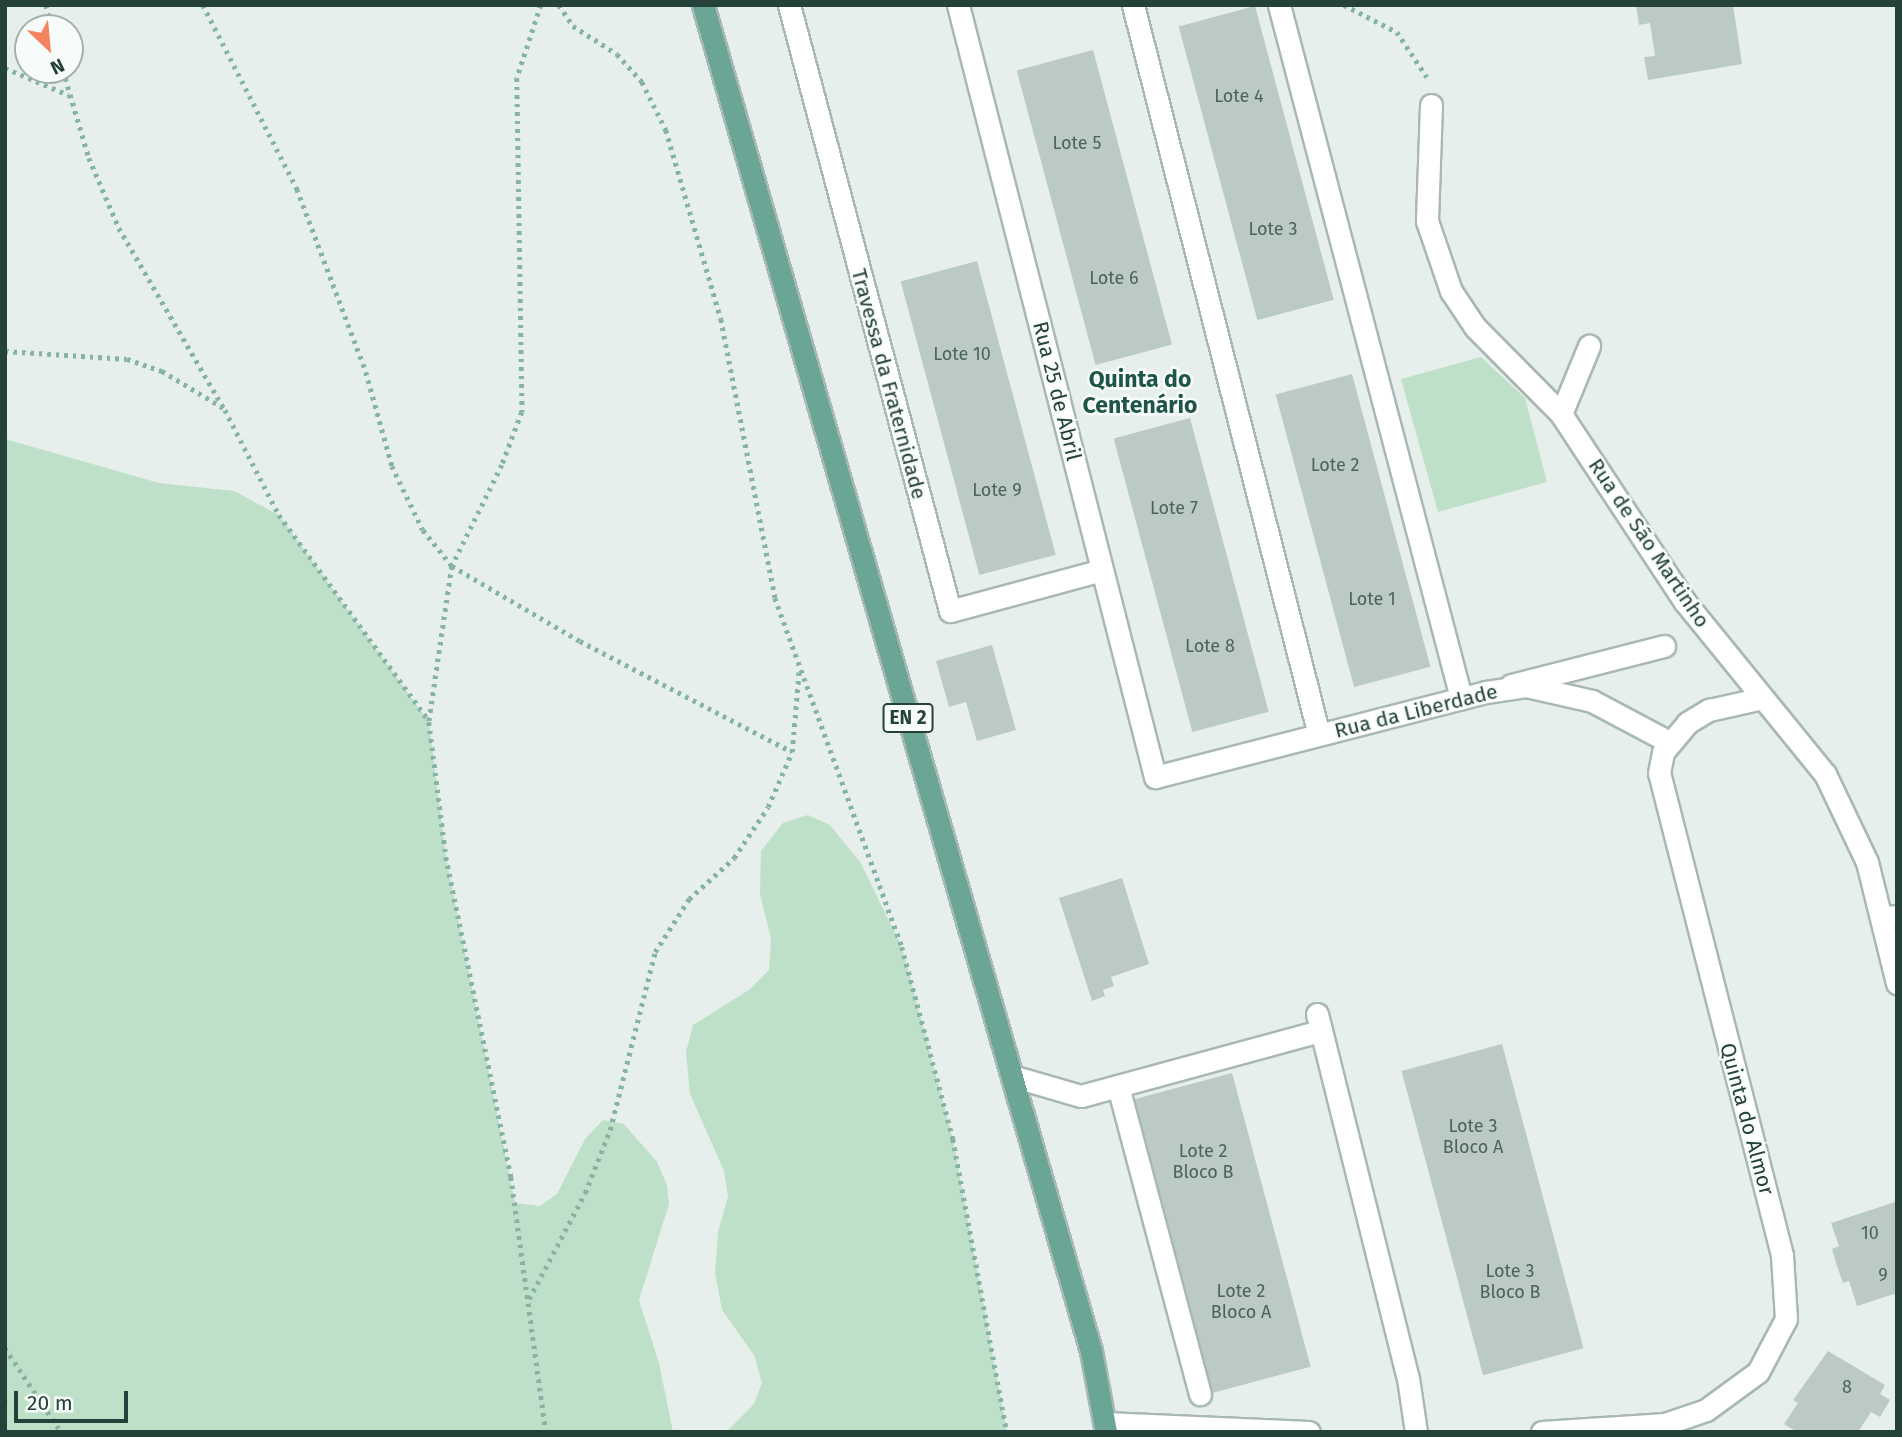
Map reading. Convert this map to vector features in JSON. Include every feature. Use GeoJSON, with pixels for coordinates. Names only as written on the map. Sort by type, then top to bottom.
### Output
{"type":"FeatureCollection","features":[{"type":"Feature","properties":{"kind":"main road","name":"EN 2"},"geometry":{"type":"LineString","coordinates":[[703,5],[1091,1351],[1106,1427]]}},
{"type":"Feature","properties":{"kind":"street","name":"Travessa da Fraternidade"},"geometry":{"type":"LineString","coordinates":[[789,5],[950,611],[1102,570]]}},
{"type":"Feature","properties":{"kind":"street","name":"Rua 25 de Abril"},"geometry":{"type":"LineString","coordinates":[[958,5],[1155,777]]}},
{"type":"Feature","properties":{"kind":"street"},"geometry":{"type":"LineString","coordinates":[[1133,5],[1319,735]]}},
{"type":"Feature","properties":{"kind":"street"},"geometry":{"type":"LineString","coordinates":[[1279,5],[1461,698]]}},
{"type":"Feature","properties":{"kind":"street","name":"Rua de São Martinho"},"geometry":{"type":"LineString","coordinates":[[1431,105],[1427,222],[1443,274],[1475,327],[1562,414],[1677,591],[1802,743],[1835,792],[1890,916],[1897,983]]}},
{"type":"Feature","properties":{"kind":"street"},"geometry":{"type":"LineString","coordinates":[[1562,414],[1589,346]]}},
{"type":"Feature","properties":{"kind":"street"},"geometry":{"type":"LineString","coordinates":[[1486,692],[1664,646]]}},
{"type":"Feature","properties":{"kind":"street","name":"Rua da Liberdade"},"geometry":{"type":"LineString","coordinates":[[1155,777],[1461,698],[1526,686],[1569,693],[1669,741]]}},
{"type":"Feature","properties":{"kind":"street"},"geometry":{"type":"LineString","coordinates":[[1669,741],[1687,723],[1709,710],[1763,698]]}},
{"type":"Feature","properties":{"kind":"street","name":"Quinta do Almor"},"geometry":{"type":"LineString","coordinates":[[1542,1432],[1601,1431],[1665,1424],[1726,1399],[1769,1356],[1788,1304],[1779,1243],[1662,796],[1660,762],[1669,741]]}},
{"type":"Feature","properties":{"kind":"street"},"geometry":{"type":"LineString","coordinates":[[1012,1076],[1081,1096],[1319,1022],[1408,1378],[1416,1432]]}},
{"type":"Feature","properties":{"kind":"street"},"geometry":{"type":"LineString","coordinates":[[1118,1086],[1200,1394]]}},
{"type":"Feature","properties":{"kind":"street"},"geometry":{"type":"LineString","coordinates":[[1106,1427],[1309,1432]]}},
{"type":"Feature","properties":{"kind":"path"},"geometry":{"type":"LineString","coordinates":[[203,5],[297,190],[366,372],[393,466],[423,530],[452,566],[580,641],[792,751]]}},
{"type":"Feature","properties":{"kind":"path"},"geometry":{"type":"LineString","coordinates":[[541,5],[517,78],[522,412],[502,465],[452,566],[429,722],[446,857],[511,1177],[546,1432]]}},
{"type":"Feature","properties":{"kind":"path"},"geometry":{"type":"LineString","coordinates":[[559,5],[573,26],[617,54],[642,82],[666,130],[721,319],[775,598],[902,947],[953,1139],[1007,1432]]}},
{"type":"Feature","properties":{"kind":"path"},"geometry":{"type":"LineString","coordinates":[[1343,5],[1386,24],[1406,41],[1425,72],[1431,105]]}},
{"type":"Feature","properties":{"kind":"path"},"geometry":{"type":"LineString","coordinates":[[5,68],[70,95]]}},
{"type":"Feature","properties":{"kind":"path"},"geometry":{"type":"LineString","coordinates":[[67,84],[89,158],[119,228],[226,410],[279,515],[429,722]]}},
{"type":"Feature","properties":{"kind":"path"},"geometry":{"type":"LineString","coordinates":[[5,351],[127,359],[162,371],[226,410]]}},
{"type":"Feature","properties":{"kind":"path"},"geometry":{"type":"LineString","coordinates":[[528,1300],[585,1193],[610,1130],[655,952],[689,899],[734,858],[768,807],[792,751],[800,666]]}},
{"type":"Feature","properties":{"kind":"path"},"geometry":{"type":"LineString","coordinates":[[5,1348],[61,1432]]}},
{"type":"Feature","properties":{"kind":"path"},"geometry":{"type":"LineString","coordinates":[[5,1400],[5,1407]]}},
{"type":"Feature","properties":{"kind":"green space"},"geometry":{"type":"Polygon","coordinates":[[[1481,357],[1525,398],[1547,482],[1438,512],[1401,379],[1481,357]]]}},
{"type":"Feature","properties":{"kind":"green space"},"geometry":{"type":"Polygon","coordinates":[[[5,439],[159,483],[234,491],[279,515],[429,722],[446,857],[515,1203],[540,1206],[557,1194],[585,1139],[603,1120],[624,1124],[657,1162],[667,1185],[669,1204],[639,1300],[659,1363],[673,1432],[5,1432],[5,439]]]}},
{"type":"Feature","properties":{"kind":"green space"},"geometry":{"type":"Polygon","coordinates":[[[808,815],[830,825],[860,862],[902,947],[953,1139],[1007,1432],[726,1432],[754,1404],[762,1383],[754,1355],[722,1310],[715,1273],[718,1232],[728,1196],[724,1171],[690,1094],[686,1052],[693,1025],[749,990],[769,970],[771,939],[760,894],[761,851],[783,823],[808,815]]]}},
{"type":"Feature","properties":{"kind":"building"},"geometry":{"type":"Polygon","coordinates":[[[1636,5],[1733,5],[1742,64],[1648,80],[1644,57],[1655,56],[1650,23],[1639,25],[1636,5]]]}},
{"type":"Feature","properties":{"kind":"building"},"geometry":{"type":"Polygon","coordinates":[[[1255,6],[1334,300],[1257,320],[1179,26],[1255,6]]]}},
{"type":"Feature","properties":{"kind":"building"},"geometry":{"type":"Polygon","coordinates":[[[1093,50],[1172,345],[1096,365],[1017,70],[1093,50]]]}},
{"type":"Feature","properties":{"kind":"building"},"geometry":{"type":"Polygon","coordinates":[[[977,261],[1056,555],[979,575],[901,281],[977,261]]]}},
{"type":"Feature","properties":{"kind":"building"},"geometry":{"type":"Polygon","coordinates":[[[1352,374],[1430,667],[1354,687],[1276,394],[1352,374]]]}},
{"type":"Feature","properties":{"kind":"building"},"geometry":{"type":"Polygon","coordinates":[[[1190,418],[1269,712],[1192,732],[1114,438],[1190,418]]]}},
{"type":"Feature","properties":{"kind":"building"},"geometry":{"type":"Polygon","coordinates":[[[992,645],[1016,730],[977,741],[966,702],[949,707],[936,661],[992,645]]]}},
{"type":"Feature","properties":{"kind":"building"},"geometry":{"type":"Polygon","coordinates":[[[1122,878],[1149,964],[1111,977],[1114,986],[1103,990],[1105,996],[1092,1001],[1059,898],[1122,878]]]}},
{"type":"Feature","properties":{"kind":"building"},"geometry":{"type":"Polygon","coordinates":[[[1502,1044],[1584,1348],[1483,1375],[1402,1071],[1502,1044]]]}},
{"type":"Feature","properties":{"kind":"building"},"geometry":{"type":"Polygon","coordinates":[[[1232,1073],[1311,1367],[1212,1393],[1133,1099],[1232,1073]]]}},
{"type":"Feature","properties":{"kind":"building"},"geometry":{"type":"Polygon","coordinates":[[[1895,1202],[1897,1293],[1857,1306],[1849,1281],[1843,1283],[1837,1266],[1832,1249],[1839,1246],[1831,1223],[1895,1202]]]}},
{"type":"Feature","properties":{"kind":"building"},"geometry":{"type":"Polygon","coordinates":[[[1828,1351],[1885,1385],[1880,1394],[1890,1400],[1880,1417],[1871,1412],[1858,1432],[1797,1432],[1784,1424],[1798,1403],[1793,1400],[1828,1351]]]}},
{"type":"Feature","properties":{"kind":"district","name":"Quinta do Centenário"},"geometry":{"type":"Point","coordinates":[1140,392]}}]}
